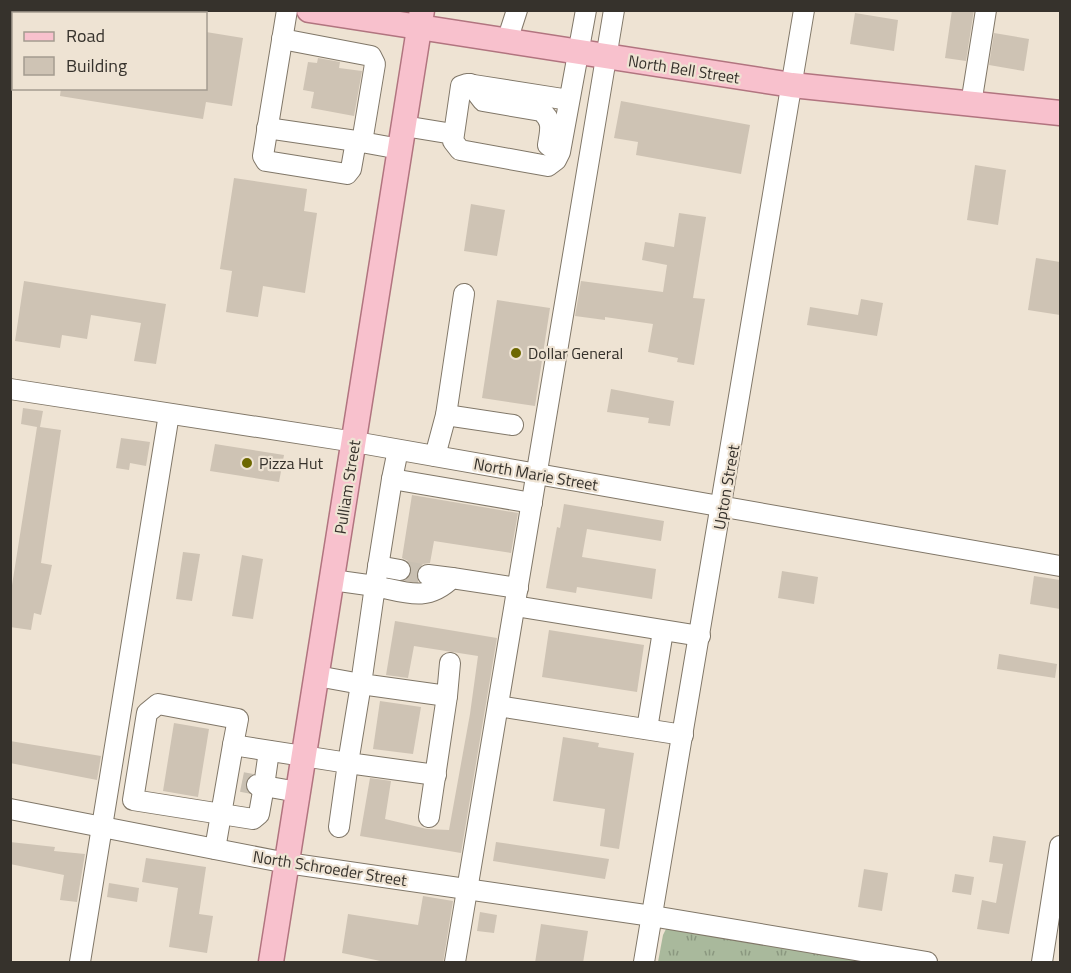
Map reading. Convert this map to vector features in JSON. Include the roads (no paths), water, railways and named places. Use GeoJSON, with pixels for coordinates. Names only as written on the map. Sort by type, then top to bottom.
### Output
{"type":"FeatureCollection","features":[{"type":"Feature","properties":{"kind":"main road","name":"North Bell Street"},"geometry":{"type":"LineString","coordinates":[[323,12],[420,19],[507,41],[792,85],[1060,113]]}},
{"type":"Feature","properties":{"kind":"main road","name":"Pulliam Street"},"geometry":{"type":"LineString","coordinates":[[272,963],[420,19]]}},
{"type":"Feature","properties":{"kind":"street"},"geometry":{"type":"LineString","coordinates":[[282,39],[371,56],[375,64],[359,142],[351,169],[347,174],[266,161],[262,156],[267,128],[282,39],[287,10]]}},
{"type":"Feature","properties":{"kind":"street"},"geometry":{"type":"LineString","coordinates":[[507,41],[517,10]]}},
{"type":"Feature","properties":{"kind":"street"},"geometry":{"type":"LineString","coordinates":[[569,100],[470,84],[461,86],[453,141],[460,150],[548,165],[556,160],[560,152],[586,10]]}},
{"type":"Feature","properties":{"kind":"street"},"geometry":{"type":"LineString","coordinates":[[455,963],[614,10]]}},
{"type":"Feature","properties":{"kind":"street","name":"Upton Street"},"geometry":{"type":"LineString","coordinates":[[644,963],[723,507],[804,10]]}},
{"type":"Feature","properties":{"kind":"street"},"geometry":{"type":"LineString","coordinates":[[971,104],[986,10]]}},
{"type":"Feature","properties":{"kind":"street"},"geometry":{"type":"LineString","coordinates":[[470,84],[483,102],[541,111],[552,124],[548,145],[560,152]]}},
{"type":"Feature","properties":{"kind":"street"},"geometry":{"type":"LineString","coordinates":[[267,128],[359,142],[453,134]]}},
{"type":"Feature","properties":{"kind":"street"},"geometry":{"type":"LineString","coordinates":[[435,456],[446,416],[464,294]]}},
{"type":"Feature","properties":{"kind":"street","name":"North Marie Street"},"geometry":{"type":"LineString","coordinates":[[10,389],[355,442],[1060,566]]}},
{"type":"Feature","properties":{"kind":"street"},"geometry":{"type":"LineString","coordinates":[[80,963],[169,414]]}},
{"type":"Feature","properties":{"kind":"street"},"geometry":{"type":"LineString","coordinates":[[446,416],[513,425]]}},
{"type":"Feature","properties":{"kind":"street"},"geometry":{"type":"LineString","coordinates":[[339,827],[378,566],[398,450]]}},
{"type":"Feature","properties":{"kind":"street"},"geometry":{"type":"LineString","coordinates":[[393,479],[532,503]]}},
{"type":"Feature","properties":{"kind":"street"},"geometry":{"type":"LineString","coordinates":[[378,566],[400,570]]}},
{"type":"Feature","properties":{"kind":"street"},"geometry":{"type":"LineString","coordinates":[[428,575],[452,578],[516,597],[663,631],[700,636]]}},
{"type":"Feature","properties":{"kind":"street"},"geometry":{"type":"LineString","coordinates":[[332,580],[419,595],[439,591],[452,578]]}},
{"type":"Feature","properties":{"kind":"street"},"geometry":{"type":"LineString","coordinates":[[647,729],[663,631]]}},
{"type":"Feature","properties":{"kind":"street"},"geometry":{"type":"LineString","coordinates":[[429,817],[450,663]]}},
{"type":"Feature","properties":{"kind":"street"},"geometry":{"type":"LineString","coordinates":[[317,676],[447,696]]}},
{"type":"Feature","properties":{"kind":"street"},"geometry":{"type":"LineString","coordinates":[[126,832],[147,713],[158,704],[238,719],[233,745],[259,814],[253,819],[133,800]]}},
{"type":"Feature","properties":{"kind":"street"},"geometry":{"type":"LineString","coordinates":[[498,706],[683,735]]}},
{"type":"Feature","properties":{"kind":"street"},"geometry":{"type":"LineString","coordinates":[[233,745],[436,775]]}},
{"type":"Feature","properties":{"kind":"street"},"geometry":{"type":"LineString","coordinates":[[215,849],[220,815],[248,783],[269,751]]}},
{"type":"Feature","properties":{"kind":"street"},"geometry":{"type":"LineString","coordinates":[[248,783],[298,792]]}},
{"type":"Feature","properties":{"kind":"street","name":"North Schroeder Street"},"geometry":{"type":"LineString","coordinates":[[10,809],[287,863],[652,916],[901,961],[927,963]]}},
{"type":"Feature","properties":{"kind":"street"},"geometry":{"type":"LineString","coordinates":[[1042,963],[1060,846]]}},
{"type":"Feature","properties":{"kind":"tunnel"},"geometry":{"type":"LineString","coordinates":[[400,570],[428,575]]}},
{"type":"Feature","properties":{"kind":"tunnel"},"geometry":{"type":"LineString","coordinates":[[242,782],[257,785]]}},
{"type":"Feature","properties":{"kind":"place","name":"Dollar General"},"geometry":{"type":"Point","coordinates":[516,353]}},
{"type":"Feature","properties":{"kind":"place","name":"Pizza Hut"},"geometry":{"type":"Point","coordinates":[247,463]}}]}
